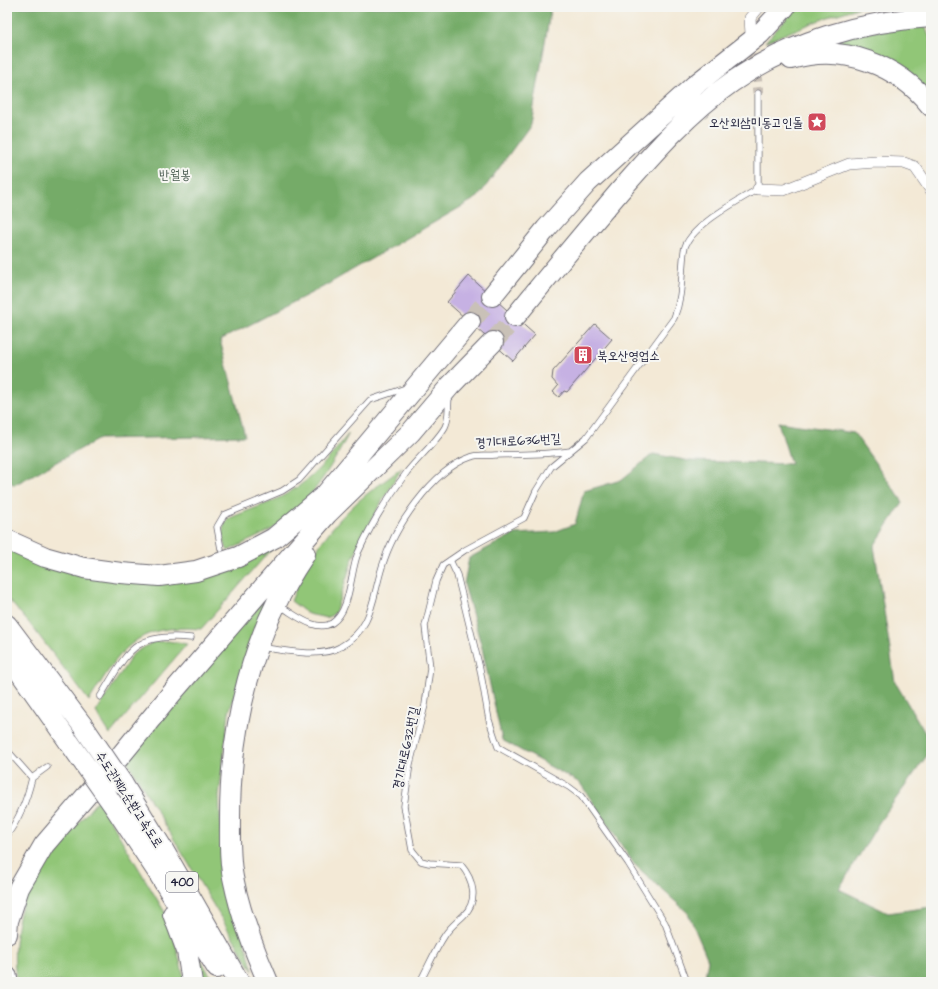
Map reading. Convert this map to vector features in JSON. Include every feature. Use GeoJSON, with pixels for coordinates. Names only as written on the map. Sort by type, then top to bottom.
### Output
{"type":"FeatureCollection","features":[{"type":"Feature","properties":{"kind":"highway"},"geometry":{"type":"LineString","coordinates":[[492,296],[546,229],[588,182],[676,104],[695,85],[760,34],[785,7]]}},
{"type":"Feature","properties":{"kind":"highway"},"geometry":{"type":"LineString","coordinates":[[676,104],[738,63],[762,50],[838,21],[882,10],[922,14]]}},
{"type":"Feature","properties":{"kind":"highway"},"geometry":{"type":"LineString","coordinates":[[515,317],[569,250],[648,158],[710,101],[746,73],[808,43],[865,26],[922,14]]}},
{"type":"Feature","properties":{"kind":"highway"},"geometry":{"type":"LineString","coordinates":[[710,101],[738,83],[772,66],[799,57],[829,55],[861,59],[891,70],[913,86],[931,106]]}},
{"type":"Feature","properties":{"kind":"highway"},"geometry":{"type":"LineString","coordinates":[[7,934],[8,921],[19,888],[44,845],[172,693],[327,514],[331,500],[418,385],[470,322]]}},
{"type":"Feature","properties":{"kind":"highway"},"geometry":{"type":"LineString","coordinates":[[7,540],[45,557],[84,568],[159,576],[196,571],[238,557],[274,538],[331,500],[411,432],[450,386],[493,342]]}},
{"type":"Feature","properties":{"kind":"highway"},"geometry":{"type":"LineString","coordinates":[[7,890],[9,883],[39,834],[115,742],[322,504],[331,500]]}},
{"type":"Feature","properties":{"kind":"highway"},"geometry":{"type":"LineString","coordinates":[[268,982],[256,954],[234,881],[230,834],[230,796],[234,741],[247,680],[265,627],[296,567],[332,517],[331,500]]}},
{"type":"Feature","properties":{"kind":"highway","name":"수도권제2순환고속도로"},"geometry":{"type":"LineString","coordinates":[[7,625],[83,726],[122,783],[169,859],[239,982]]}},
{"type":"Feature","properties":{"kind":"highway","name":"수도권제2순환고속도로"},"geometry":{"type":"LineString","coordinates":[[7,654],[114,806],[157,871],[226,982]]}},
{"type":"Feature","properties":{"kind":"highway"},"geometry":{"type":"LineString","coordinates":[[157,871],[187,951],[192,982]]}},
{"type":"Feature","properties":{"kind":"highway"},"geometry":{"type":"LineString","coordinates":[[7,977],[8,982]]}},
{"type":"Feature","properties":{"kind":"street"},"geometry":{"type":"LineString","coordinates":[[751,34],[750,18],[759,7]]}},
{"type":"Feature","properties":{"kind":"street"},"geometry":{"type":"LineString","coordinates":[[758,189],[784,190],[849,164],[876,162],[904,163],[915,167],[931,190]]}},
{"type":"Feature","properties":{"kind":"lane"},"geometry":{"type":"LineString","coordinates":[[758,93],[758,189]]}},
{"type":"Feature","properties":{"kind":"lane","name":"경기대로636번길"},"geometry":{"type":"LineString","coordinates":[[436,581],[443,565],[465,550],[524,518],[536,491],[551,467],[586,438],[674,318],[680,305],[683,281],[684,250],[692,236],[707,221],[758,189]]}},
{"type":"Feature","properties":{"kind":"lane"},"geometry":{"type":"LineString","coordinates":[[221,549],[217,527],[224,515],[282,491],[299,480],[370,400],[393,391],[418,385]]}},
{"type":"Feature","properties":{"kind":"lane"},"geometry":{"type":"LineString","coordinates":[[285,609],[302,619],[324,626],[333,623],[340,615],[346,603],[358,553],[385,504],[407,472],[445,426],[450,386]]}},
{"type":"Feature","properties":{"kind":"lane","name":"경기대로636번길"},"geometry":{"type":"LineString","coordinates":[[266,648],[285,652],[321,652],[340,648],[354,637],[368,621],[382,566],[391,542],[406,516],[432,484],[454,466],[471,456],[546,454],[570,451]]}},
{"type":"Feature","properties":{"kind":"lane"},"geometry":{"type":"LineString","coordinates":[[450,560],[457,575],[480,668],[489,720],[498,747],[569,787],[581,796],[628,864],[665,923],[687,982]]}},
{"type":"Feature","properties":{"kind":"lane","name":"경기대로632번길"},"geometry":{"type":"LineString","coordinates":[[420,982],[444,937],[454,923],[465,914],[472,902],[473,891],[472,883],[461,865],[421,861],[412,850],[404,806],[410,764],[426,705],[430,668],[425,626],[436,581]]}},
{"type":"Feature","properties":{"kind":"lane"},"geometry":{"type":"LineString","coordinates":[[100,697],[126,654],[140,642],[171,636],[191,638]]}},
{"type":"Feature","properties":{"kind":"lane"},"geometry":{"type":"LineString","coordinates":[[7,750],[32,778]]}},
{"type":"Feature","properties":{"kind":"lane"},"geometry":{"type":"LineString","coordinates":[[7,835],[15,824],[28,796],[32,778],[47,767]]}},
{"type":"Feature","properties":{"kind":"green space","name":"반월봉"},"geometry":{"type":"Polygon","coordinates":[[[7,7],[551,7],[531,124],[478,197],[323,287],[220,340],[245,436],[99,439],[14,485],[7,479],[7,7]]]}},
{"type":"Feature","properties":{"kind":"green space"},"geometry":{"type":"Polygon","coordinates":[[[797,7],[861,7],[825,18],[765,42],[797,7]]]}},
{"type":"Feature","properties":{"kind":"green space"},"geometry":{"type":"Polygon","coordinates":[[[925,26],[931,41],[931,93],[910,72],[881,57],[822,47],[858,33],[925,26]]]}},
{"type":"Feature","properties":{"kind":"green space"},"geometry":{"type":"Polygon","coordinates":[[[778,422],[854,433],[903,502],[874,546],[895,682],[931,743],[931,750],[880,821],[839,889],[888,913],[931,907],[931,982],[704,982],[708,960],[688,913],[634,864],[580,783],[502,740],[482,648],[464,584],[469,558],[514,534],[554,532],[575,524],[584,491],[621,480],[653,454],[690,461],[791,464],[778,422]]]}},
{"type":"Feature","properties":{"kind":"green space"},"geometry":{"type":"Polygon","coordinates":[[[349,433],[334,461],[306,501],[269,531],[228,551],[224,543],[223,531],[225,523],[228,519],[281,497],[306,481],[314,474],[349,433]]]}},
{"type":"Feature","properties":{"kind":"green space"},"geometry":{"type":"Polygon","coordinates":[[[402,468],[375,513],[353,558],[335,613],[327,618],[308,614],[291,601],[302,576],[316,551],[332,528],[351,508],[369,492],[402,468]]]}},
{"type":"Feature","properties":{"kind":"green space"},"geometry":{"type":"Polygon","coordinates":[[[276,544],[201,629],[178,628],[160,631],[145,636],[132,644],[121,654],[111,667],[89,701],[30,624],[7,598],[7,547],[147,581],[276,544]]]}},
{"type":"Feature","properties":{"kind":"green space"},"geometry":{"type":"Polygon","coordinates":[[[277,584],[247,655],[229,712],[219,796],[223,861],[253,971],[127,761],[277,584]]]}},
{"type":"Feature","properties":{"kind":"green space"},"geometry":{"type":"Polygon","coordinates":[[[168,641],[187,644],[110,734],[96,712],[133,654],[153,642],[168,641]]]}},
{"type":"Feature","properties":{"kind":"green space"},"geometry":{"type":"Polygon","coordinates":[[[98,800],[170,921],[185,982],[17,982],[14,956],[15,942],[24,899],[36,876],[50,856],[98,800]]]}},
{"type":"Feature","properties":{"kind":"green space"},"geometry":{"type":"Polygon","coordinates":[[[195,950],[214,982],[199,982],[195,950]]]}},
{"type":"Feature","properties":{"kind":"building"},"geometry":{"type":"Polygon","coordinates":[[[469,276],[535,335],[513,361],[447,302],[469,276]]]}},
{"type":"Feature","properties":{"kind":"building","name":"북오산영업소"},"geometry":{"type":"Polygon","coordinates":[[[595,324],[612,339],[567,392],[564,391],[559,397],[553,392],[558,386],[552,379],[553,371],[595,324]]]}},
{"type":"Feature","properties":{"kind":"tunnel"},"geometry":{"type":"LineString","coordinates":[[752,38],[758,93]]}},
{"type":"Feature","properties":{"kind":"tunnel"},"geometry":{"type":"LineString","coordinates":[[470,322],[492,296]]}},
{"type":"Feature","properties":{"kind":"tunnel"},"geometry":{"type":"LineString","coordinates":[[493,342],[515,317]]}},
{"type":"Feature","properties":{"kind":"place","name":"오산외삼미동고인돌"},"geometry":{"type":"Point","coordinates":[817,122]}},
{"type":"Feature","properties":{"kind":"place","name":"북오산영업소"},"geometry":{"type":"Point","coordinates":[583,355]}}]}
